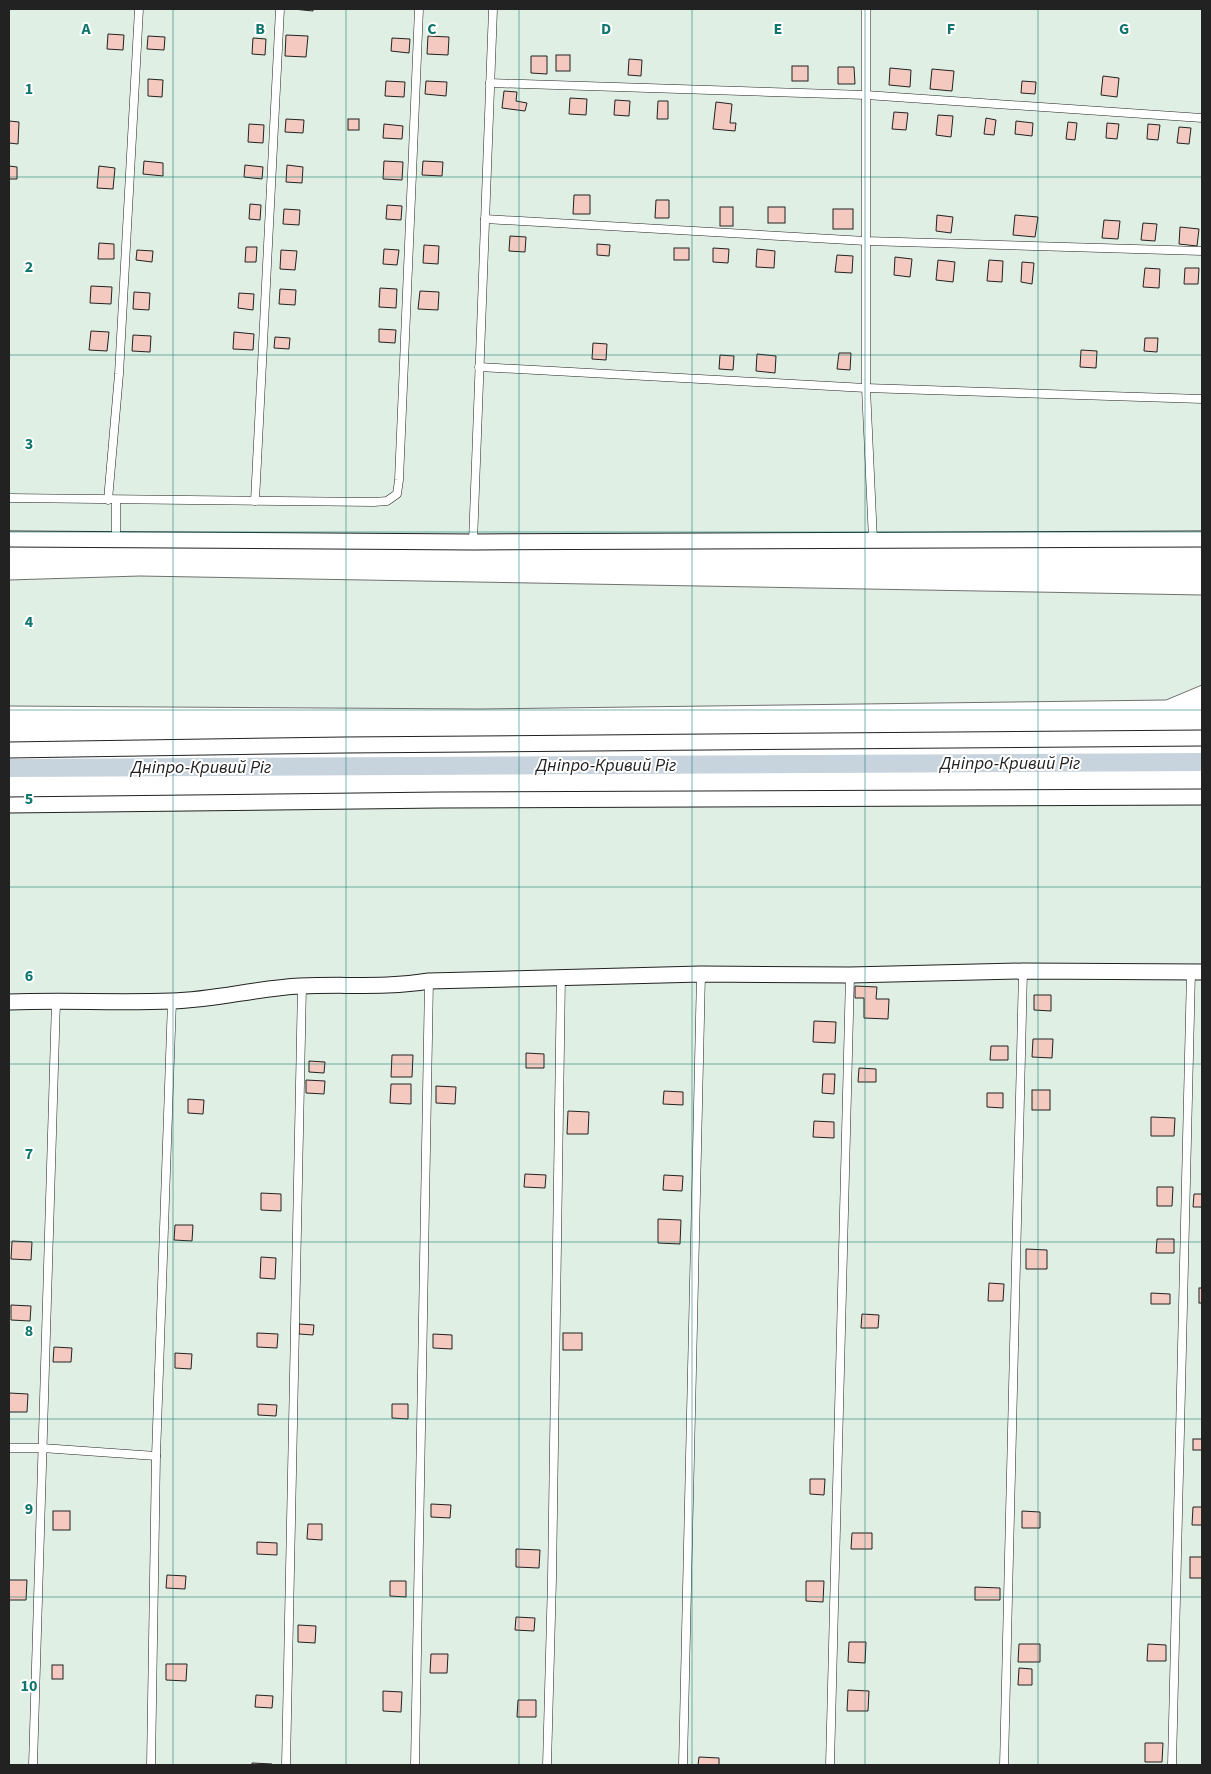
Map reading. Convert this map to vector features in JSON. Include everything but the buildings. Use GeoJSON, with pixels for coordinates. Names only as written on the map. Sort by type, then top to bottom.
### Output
{"type":"FeatureCollection","features":[{"type":"Feature","properties":{"kind":"street"},"geometry":{"type":"LineString","coordinates":[[9,539],[472,542],[1202,539]]}},
{"type":"Feature","properties":{"kind":"street"},"geometry":{"type":"LineString","coordinates":[[9,750],[354,744],[1202,738]]}},
{"type":"Feature","properties":{"kind":"street"},"geometry":{"type":"LineString","coordinates":[[9,805],[440,800],[1202,798]]}},
{"type":"Feature","properties":{"kind":"street"},"geometry":{"type":"LineString","coordinates":[[9,1002],[56,1000],[172,1001],[208,999],[266,989],[302,986],[374,987],[429,981],[701,974],[850,975],[1023,971],[1197,972]]}},
{"type":"Feature","properties":{"kind":"lane"},"geometry":{"type":"LineString","coordinates":[[116,540],[112,500],[139,9]]}},
{"type":"Feature","properties":{"kind":"lane"},"geometry":{"type":"LineString","coordinates":[[255,502],[280,9]]}},
{"type":"Feature","properties":{"kind":"lane"},"geometry":{"type":"LineString","coordinates":[[9,498],[374,502],[387,501],[397,494],[419,9]]}},
{"type":"Feature","properties":{"kind":"lane"},"geometry":{"type":"LineString","coordinates":[[472,542],[494,9]]}},
{"type":"Feature","properties":{"kind":"lane"},"geometry":{"type":"LineString","coordinates":[[866,9],[866,388],[873,540]]}},
{"type":"Feature","properties":{"kind":"lane"},"geometry":{"type":"LineString","coordinates":[[490,83],[866,95],[1202,118]]}},
{"type":"Feature","properties":{"kind":"lane"},"geometry":{"type":"LineString","coordinates":[[484,219],[866,242],[1202,251]]}},
{"type":"Feature","properties":{"kind":"lane"},"geometry":{"type":"LineString","coordinates":[[479,368],[866,388],[1202,399]]}},
{"type":"Feature","properties":{"kind":"lane"},"geometry":{"type":"LineString","coordinates":[[1004,1765],[1023,971]]}},
{"type":"Feature","properties":{"kind":"lane"},"geometry":{"type":"LineString","coordinates":[[1172,1765],[1197,972]]}},
{"type":"Feature","properties":{"kind":"lane"},"geometry":{"type":"LineString","coordinates":[[683,1765],[701,974]]}},
{"type":"Feature","properties":{"kind":"lane"},"geometry":{"type":"LineString","coordinates":[[830,1765],[850,975]]}},
{"type":"Feature","properties":{"kind":"lane"},"geometry":{"type":"LineString","coordinates":[[547,1765],[552,1569],[561,978]]}},
{"type":"Feature","properties":{"kind":"lane"},"geometry":{"type":"LineString","coordinates":[[415,1765],[429,981]]}},
{"type":"Feature","properties":{"kind":"lane"},"geometry":{"type":"LineString","coordinates":[[286,1765],[302,986]]}},
{"type":"Feature","properties":{"kind":"lane"},"geometry":{"type":"LineString","coordinates":[[33,1765],[56,1000]]}},
{"type":"Feature","properties":{"kind":"lane"},"geometry":{"type":"LineString","coordinates":[[151,1765],[156,1456],[172,1001]]}},
{"type":"Feature","properties":{"kind":"lane"},"geometry":{"type":"LineString","coordinates":[[9,1448],[42,1448],[156,1456]]}},
{"type":"Feature","properties":{"kind":"green space"},"geometry":{"type":"Polygon","coordinates":[[[9,9],[1202,9],[1202,539],[9,539],[9,9]]]}},
{"type":"Feature","properties":{"kind":"green space"},"geometry":{"type":"Polygon","coordinates":[[[140,576],[1202,595],[1202,685],[1166,700],[480,709],[9,706],[9,580],[140,576]]]}},
{"type":"Feature","properties":{"kind":"green space"},"geometry":{"type":"Polygon","coordinates":[[[1202,797],[1202,1765],[9,1765],[9,805],[1202,797]]]}},
{"type":"Feature","properties":{"kind":"waterway","name":"Дніпро-Кривий Ріг"},"geometry":{"type":"LineString","coordinates":[[9,768],[1202,762]]}}]}
